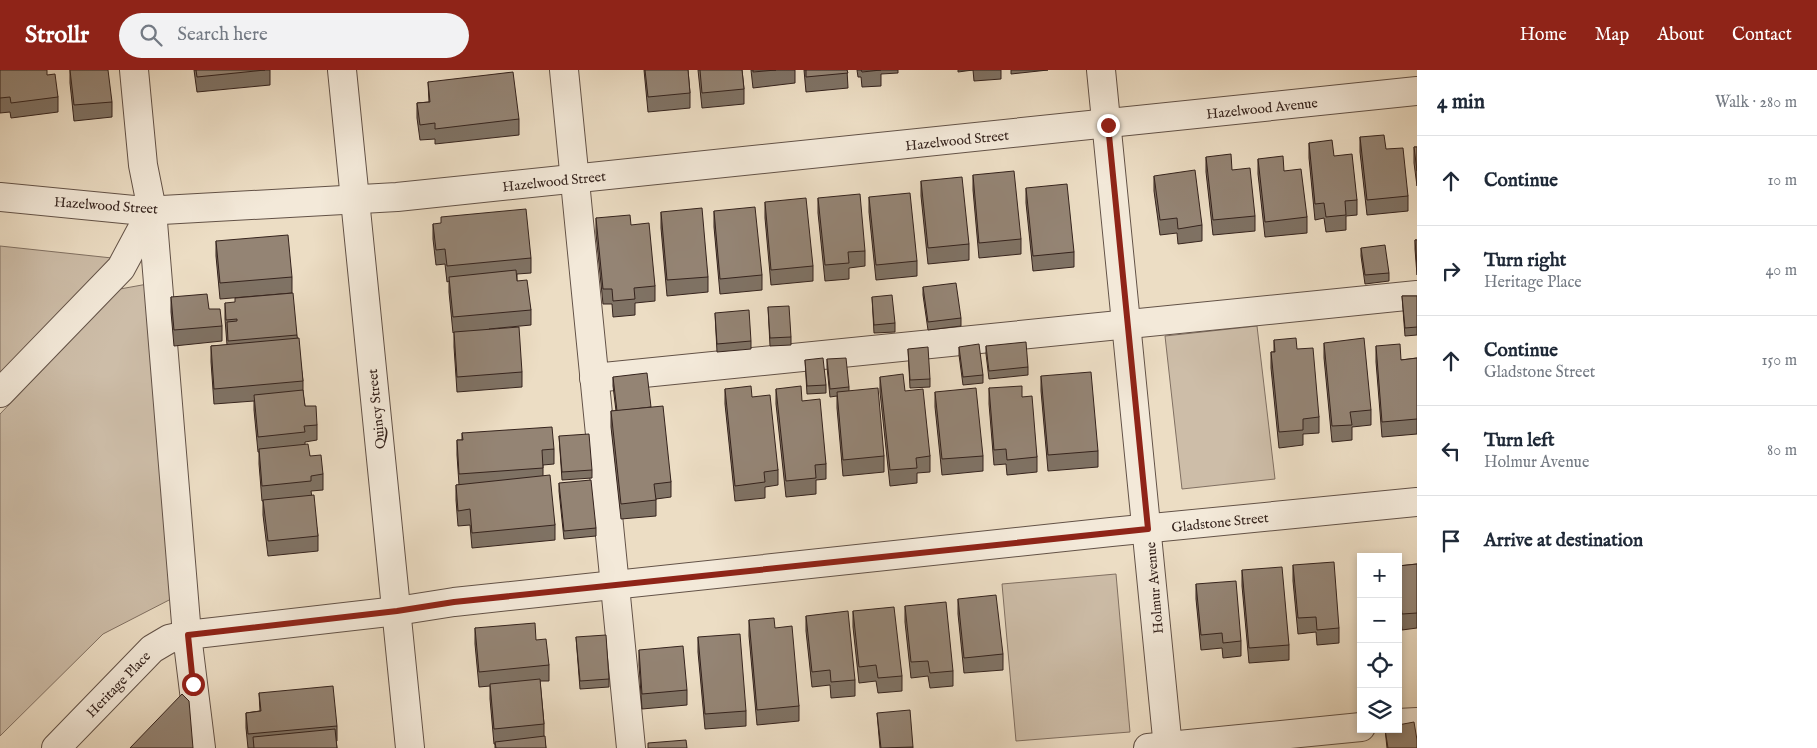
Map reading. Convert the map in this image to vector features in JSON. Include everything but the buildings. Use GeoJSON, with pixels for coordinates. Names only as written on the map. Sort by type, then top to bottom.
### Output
{"type":"FeatureCollection","features":[{"type":"Feature","properties":{"kind":"street"},"geometry":{"type":"LineString","coordinates":[[134,70],[144,165],[152,210],[188,635],[201,748]]}},
{"type":"Feature","properties":{"kind":"street","name":"Quincy Street"},"geometry":{"type":"LineString","coordinates":[[342,70],[410,748]]}},
{"type":"Feature","properties":{"kind":"street"},"geometry":{"type":"LineString","coordinates":[[564,70],[630,748]]}},
{"type":"Feature","properties":{"kind":"street","name":"Holmur Avenue"},"geometry":{"type":"LineString","coordinates":[[1101,70],[1148,529],[1161,747]]}},
{"type":"Feature","properties":{"kind":"street","name":"Hazelwood Avenue"},"geometry":{"type":"LineString","coordinates":[[1108,125],[1417,91]]}},
{"type":"Feature","properties":{"kind":"street","name":"Hazelwood Street"},"geometry":{"type":"LineString","coordinates":[[0,197],[152,210],[397,197],[1108,125]]}},
{"type":"Feature","properties":{"kind":"street"},"geometry":{"type":"LineString","coordinates":[[0,393],[121,268],[152,210]]}},
{"type":"Feature","properties":{"kind":"street"},"geometry":{"type":"LineString","coordinates":[[594,378],[1127,326],[1417,295]]}},
{"type":"Feature","properties":{"kind":"street","name":"Gladstone Street"},"geometry":{"type":"LineString","coordinates":[[397,611],[454,602],[1417,502]]}},
{"type":"Feature","properties":{"kind":"street","name":"Heritage Place"},"geometry":{"type":"LineString","coordinates":[[56,748],[152,649],[170,639],[188,635],[397,611]]}},
{"type":"Feature","properties":{"kind":"street"},"geometry":{"type":"LineString","coordinates":[[1402,724],[1417,722]]}},
{"type":"Feature","properties":{"kind":"street"},"geometry":{"type":"LineString","coordinates":[[1161,747],[1357,727]]}},
{"type":"Feature","properties":{"kind":"shaded area"},"geometry":{"type":"Polygon","coordinates":[[[0,246],[112,258],[0,376],[0,246]]]}},
{"type":"Feature","properties":{"kind":"shaded area"},"geometry":{"type":"Polygon","coordinates":[[[153,283],[173,598],[103,634],[0,736],[0,414],[120,289],[153,283]]]}},
{"type":"Feature","properties":{"kind":"shaded area"},"geometry":{"type":"Polygon","coordinates":[[[1257,326],[1275,479],[1182,489],[1165,336],[1257,326]]]}},
{"type":"Feature","properties":{"kind":"shaded area"},"geometry":{"type":"Polygon","coordinates":[[[1116,574],[1130,732],[1016,741],[1002,584],[1116,574]]]}},
{"type":"Feature","properties":{"kind":"route"},"geometry":{"type":"LineString","coordinates":[[193,684],[188,635],[397,611],[454,602],[1148,529],[1108,125]]}}]}
